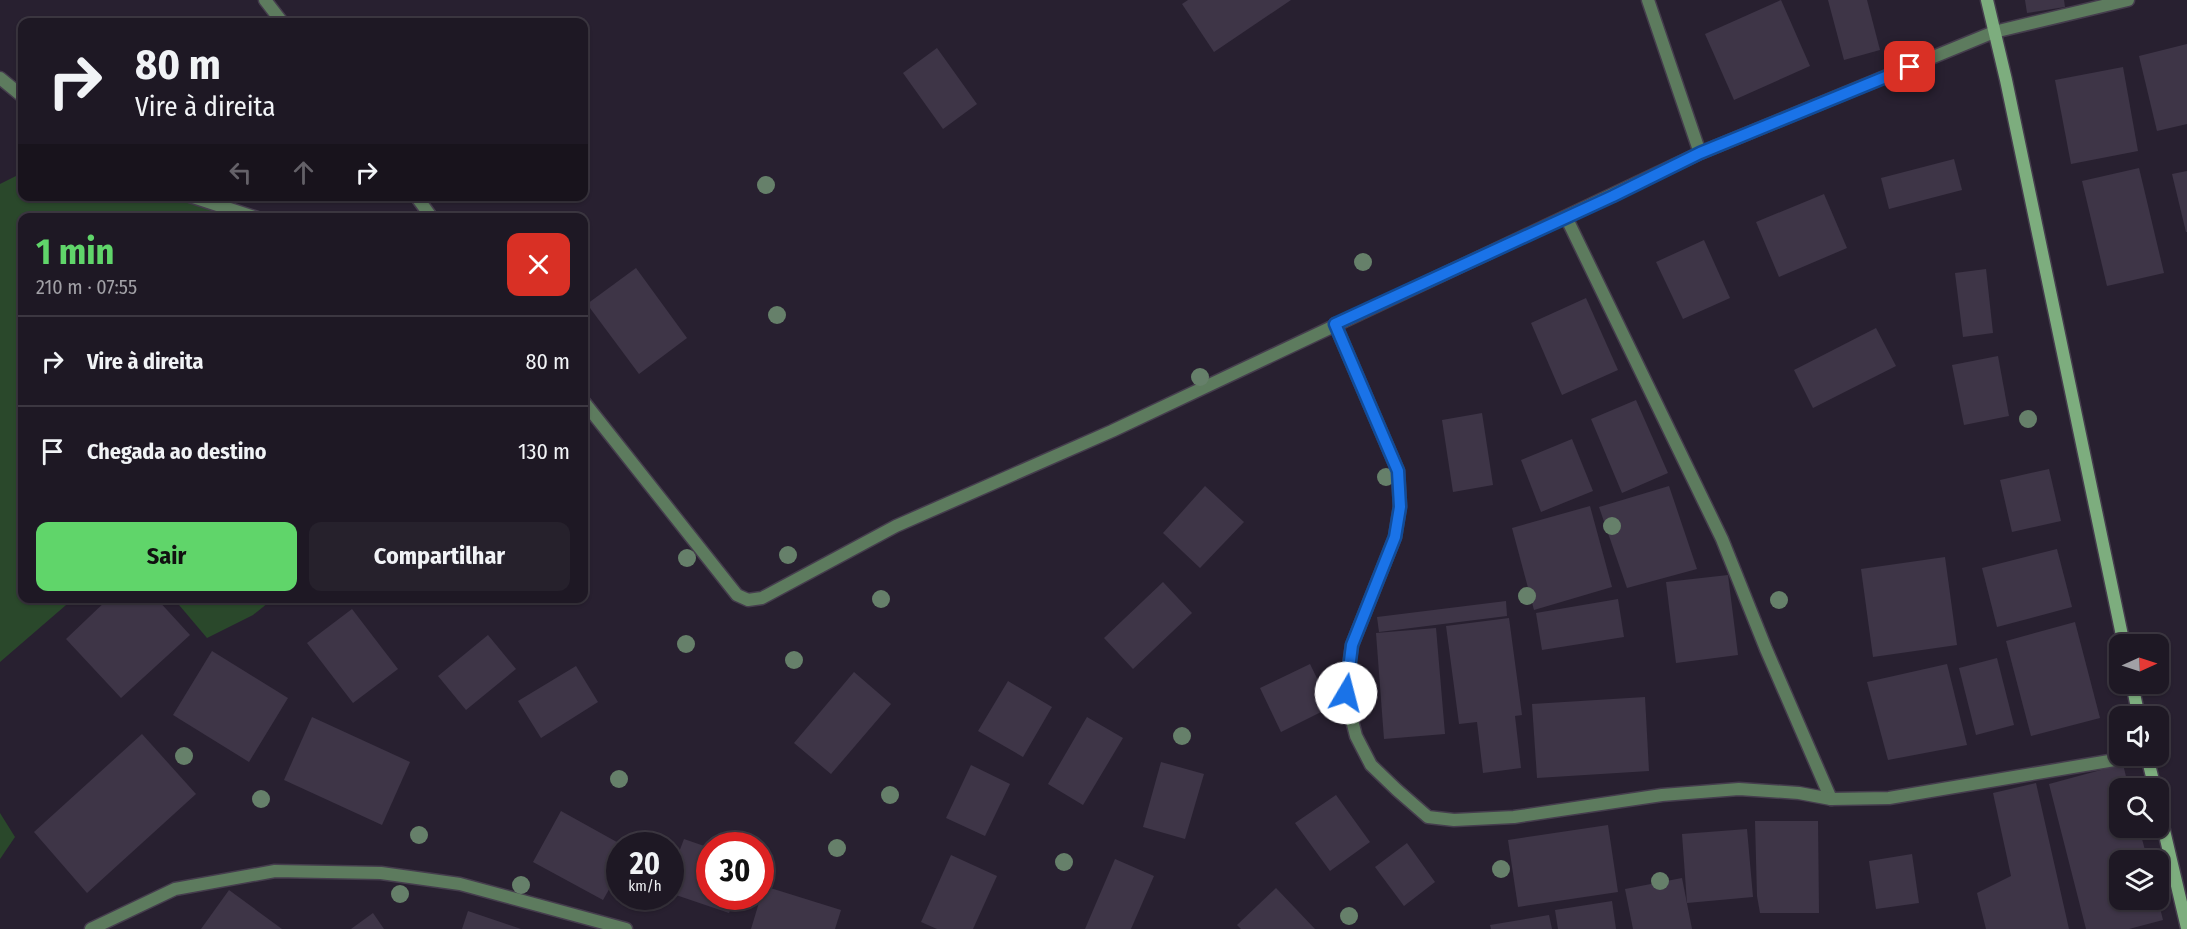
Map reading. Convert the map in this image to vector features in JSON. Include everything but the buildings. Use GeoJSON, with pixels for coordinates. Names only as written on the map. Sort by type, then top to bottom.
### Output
{"type":"FeatureCollection","features":[{"type":"Feature","properties":{"kind":"main road"},"geometry":{"type":"LineString","coordinates":[[1987,0],[2006,80],[2122,634]]}},
{"type":"Feature","properties":{"kind":"main road"},"geometry":{"type":"LineString","coordinates":[[2166,838],[2187,928]]}},
{"type":"Feature","properties":{"kind":"street"},"geometry":{"type":"LineString","coordinates":[[265,0],[279,18]]}},
{"type":"Feature","properties":{"kind":"street"},"geometry":{"type":"LineString","coordinates":[[1648,0],[1700,153]]}},
{"type":"Feature","properties":{"kind":"street"},"geometry":{"type":"LineString","coordinates":[[588,407],[737,595],[748,600],[762,598],[896,526],[1112,431],[1700,153],[1994,32],[2128,0]]}},
{"type":"Feature","properties":{"kind":"street"},"geometry":{"type":"LineString","coordinates":[[0,78],[18,93]]}},
{"type":"Feature","properties":{"kind":"street"},"geometry":{"type":"LineString","coordinates":[[205,201],[242,213]]}},
{"type":"Feature","properties":{"kind":"street"},"geometry":{"type":"LineString","coordinates":[[1566,217],[1722,539],[1766,649],[1831,799]]}},
{"type":"Feature","properties":{"kind":"street"},"geometry":{"type":"LineString","coordinates":[[1335,324],[1398,471],[1400,507],[1395,537],[1352,645],[1346,693],[1356,736],[1371,765],[1428,817],[1454,820],[1514,818],[1662,795],[1739,789],[1799,793],[1831,799],[1889,798],[2109,761]]}},
{"type":"Feature","properties":{"kind":"street"},"geometry":{"type":"LineString","coordinates":[[91,929],[175,889],[275,871],[381,873],[460,884],[626,929]]}},
{"type":"Feature","properties":{"kind":"green space"},"geometry":{"type":"Polygon","coordinates":[[[18,174],[18,201],[222,201],[217,213],[18,213],[18,603],[68,603],[0,662],[0,184],[18,174]]]}},
{"type":"Feature","properties":{"kind":"green space"},"geometry":{"type":"Polygon","coordinates":[[[177,603],[268,603],[253,615],[207,638],[177,603]]]}},
{"type":"Feature","properties":{"kind":"green space"},"geometry":{"type":"Polygon","coordinates":[[[0,813],[15,837],[0,859],[0,813]]]}},
{"type":"Feature","properties":{"kind":"route"},"geometry":{"type":"LineString","coordinates":[[1346,693],[1352,645],[1395,537],[1400,507],[1398,471],[1335,324],[1613,196],[1700,153],[1910,67]]}}]}
